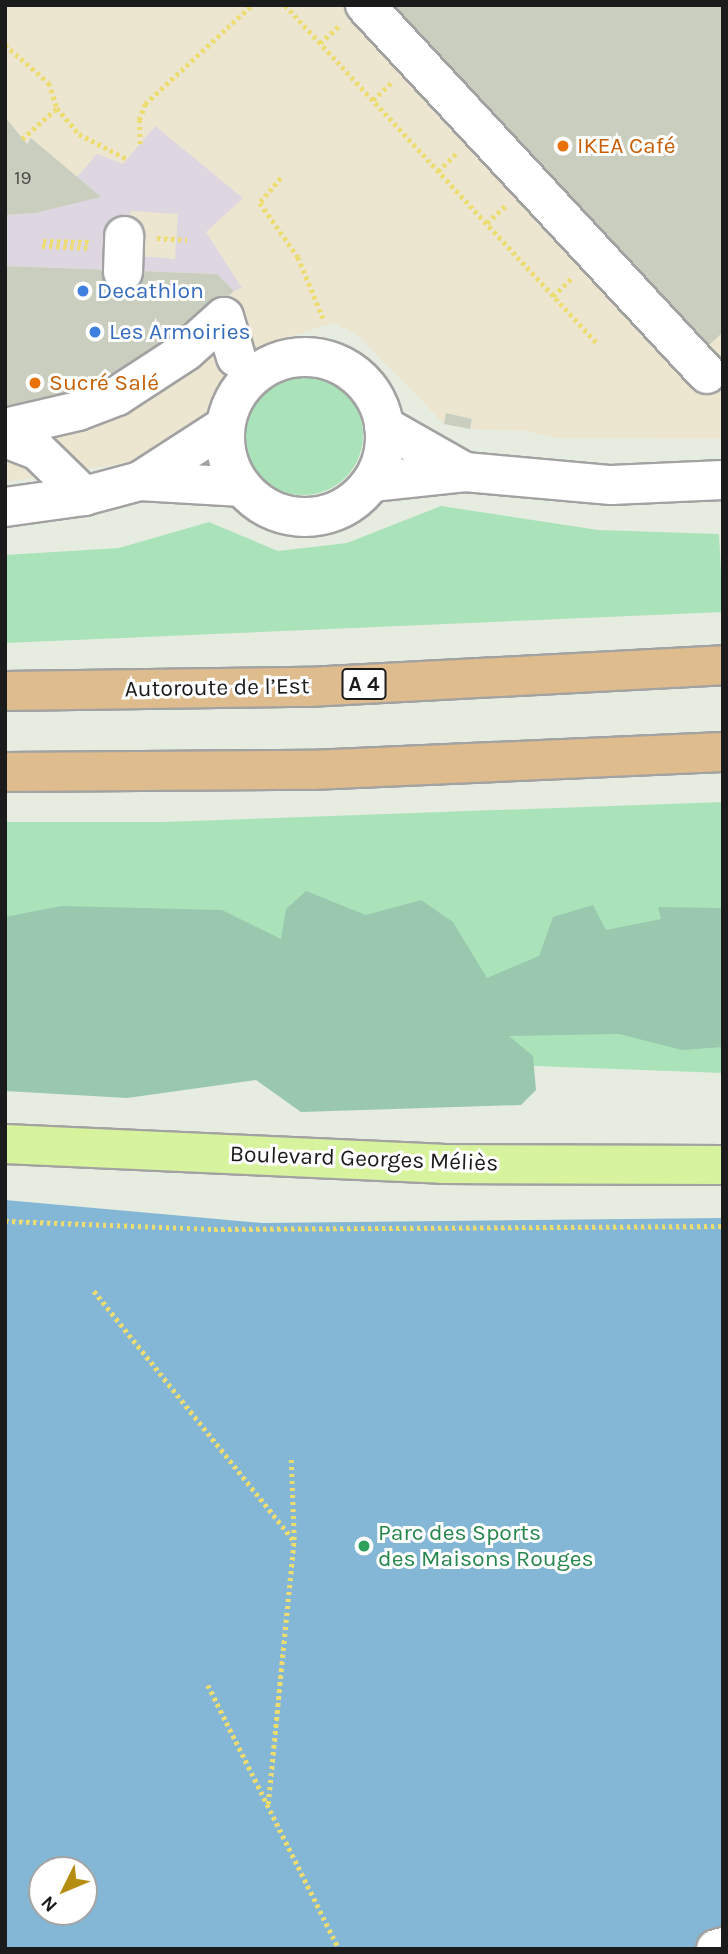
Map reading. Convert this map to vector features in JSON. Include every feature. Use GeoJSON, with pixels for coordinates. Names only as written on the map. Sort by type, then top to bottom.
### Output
{"type":"FeatureCollection","features":[{"type":"Feature","properties":{"kind":"highway","name":"Autoroute de l’Est"},"geometry":{"type":"LineString","coordinates":[[5,691],[308,687],[723,665]]}},
{"type":"Feature","properties":{"kind":"highway"},"geometry":{"type":"LineString","coordinates":[[5,772],[311,770],[723,752]]}},
{"type":"Feature","properties":{"kind":"main road","name":"Boulevard Georges Méliès"},"geometry":{"type":"LineString","coordinates":[[5,1144],[442,1164],[723,1165]]}},
{"type":"Feature","properties":{"kind":"street"},"geometry":{"type":"LineString","coordinates":[[365,5],[707,374]]}},
{"type":"Feature","properties":{"kind":"street"},"geometry":{"type":"LineString","coordinates":[[5,428],[78,411],[117,396],[186,351],[224,317],[236,357]]}},
{"type":"Feature","properties":{"kind":"street"},"geometry":{"type":"LineString","coordinates":[[294,357],[340,365],[361,380],[376,401],[384,426],[382,455],[372,482],[355,500],[333,512],[309,517],[284,514],[261,504],[243,487],[225,448],[225,426],[233,400],[250,378],[273,363],[294,357]]}},
{"type":"Feature","properties":{"kind":"street"},"geometry":{"type":"LineString","coordinates":[[5,507],[84,496],[140,481],[225,426]]}},
{"type":"Feature","properties":{"kind":"street"},"geometry":{"type":"LineString","coordinates":[[384,426],[465,472]]}},
{"type":"Feature","properties":{"kind":"street"},"geometry":{"type":"LineString","coordinates":[[5,438],[37,450],[84,496]]}},
{"type":"Feature","properties":{"kind":"street"},"geometry":{"type":"LineString","coordinates":[[372,482],[465,472],[611,485],[723,480]]}},
{"type":"Feature","properties":{"kind":"street"},"geometry":{"type":"LineString","coordinates":[[140,481],[243,487]]}},
{"type":"Feature","properties":{"kind":"street"},"geometry":{"type":"LineString","coordinates":[[716,1949],[723,1947]]}},
{"type":"Feature","properties":{"kind":"path"},"geometry":{"type":"LineString","coordinates":[[140,144],[139,120],[145,104],[252,5]]}},
{"type":"Feature","properties":{"kind":"path"},"geometry":{"type":"LineString","coordinates":[[285,5],[598,344]]}},
{"type":"Feature","properties":{"kind":"path"},"geometry":{"type":"LineString","coordinates":[[5,45],[49,82],[57,107],[88,141],[127,159]]}},
{"type":"Feature","properties":{"kind":"path"},"geometry":{"type":"LineString","coordinates":[[22,139],[57,107]]}},
{"type":"Feature","properties":{"kind":"path"},"geometry":{"type":"LineString","coordinates":[[438,171],[462,148]]}},
{"type":"Feature","properties":{"kind":"path"},"geometry":{"type":"LineString","coordinates":[[281,178],[260,203],[298,257],[323,318]]}},
{"type":"Feature","properties":{"kind":"path"},"geometry":{"type":"LineString","coordinates":[[486,223],[510,201]]}},
{"type":"Feature","properties":{"kind":"path"},"geometry":{"type":"LineString","coordinates":[[43,243],[126,249]]}},
{"type":"Feature","properties":{"kind":"path"},"geometry":{"type":"LineString","coordinates":[[5,1221],[214,1229],[723,1226]]}},
{"type":"Feature","properties":{"kind":"path"},"geometry":{"type":"LineString","coordinates":[[94,1291],[294,1540]]}},
{"type":"Feature","properties":{"kind":"path"},"geometry":{"type":"LineString","coordinates":[[268,1804],[294,1540],[291,1458]]}},
{"type":"Feature","properties":{"kind":"path"},"geometry":{"type":"LineString","coordinates":[[208,1685],[339,1949]]}},
{"type":"Feature","properties":{"kind":"shaded area"},"geometry":{"type":"Polygon","coordinates":[[[5,5],[723,5],[723,439],[556,438],[525,431],[470,429],[472,419],[447,413],[444,424],[358,335],[333,323],[252,349],[223,381],[208,414],[158,458],[5,482],[5,5]]]}},
{"type":"Feature","properties":{"kind":"shaded area"},"geometry":{"type":"Polygon","coordinates":[[[155,126],[243,198],[206,232],[242,288],[234,291],[217,274],[5,266],[5,215],[35,213],[100,197],[77,177],[97,154],[123,164],[155,126]],[[131,211],[128,255],[175,259],[178,214],[131,211]]]}},
{"type":"Feature","properties":{"kind":"shaded area","name":"Parc des Sports des Maisons Rouges"},"geometry":{"type":"Polygon","coordinates":[[[5,1200],[263,1223],[723,1218],[723,1949],[5,1949],[5,1200]]]}},
{"type":"Feature","properties":{"kind":"green space"},"geometry":{"type":"Polygon","coordinates":[[[303,375],[326,380],[345,393],[358,412],[363,435],[358,458],[345,477],[326,490],[303,495],[280,490],[261,477],[248,458],[243,435],[248,412],[261,393],[280,380],[303,375]]]}},
{"type":"Feature","properties":{"kind":"green space"},"geometry":{"type":"Polygon","coordinates":[[[441,506],[598,530],[719,534],[723,612],[5,643],[5,555],[119,548],[209,522],[278,551],[347,543],[441,506]]]}},
{"type":"Feature","properties":{"kind":"green space"},"geometry":{"type":"Polygon","coordinates":[[[723,802],[723,1073],[5,1046],[5,822],[162,822],[723,802]]]}},
{"type":"Feature","properties":{"kind":"green space"},"geometry":{"type":"Polygon","coordinates":[[[306,891],[366,915],[421,900],[453,922],[487,978],[539,956],[553,917],[593,905],[606,930],[661,919],[658,907],[723,908],[723,1047],[682,1050],[619,1034],[509,1036],[533,1056],[536,1090],[521,1105],[301,1112],[256,1080],[127,1098],[5,1091],[5,917],[61,906],[222,910],[281,939],[286,909],[306,891]]]}},
{"type":"Feature","properties":{"kind":"building"},"geometry":{"type":"Polygon","coordinates":[[[387,5],[723,5],[723,332],[705,349],[387,5]]]}},
{"type":"Feature","properties":{"kind":"building"},"geometry":{"type":"Polygon","coordinates":[[[5,117],[27,144],[31,138],[101,197],[35,213],[5,215],[5,117]]]}},
{"type":"Feature","properties":{"kind":"building","name":"Les Armoiries"},"geometry":{"type":"Polygon","coordinates":[[[5,266],[217,274],[234,291],[206,317],[120,378],[5,415],[5,266]]]}},
{"type":"Feature","properties":{"kind":"building"},"geometry":{"type":"Polygon","coordinates":[[[446,413],[472,419],[470,429],[444,424],[446,413]]]}},
{"type":"Feature","properties":{"kind":"place","name":"IKEA Café"},"geometry":{"type":"Point","coordinates":[563,146]}},
{"type":"Feature","properties":{"kind":"place","name":"Decathlon"},"geometry":{"type":"Point","coordinates":[83,291]}},
{"type":"Feature","properties":{"kind":"place","name":"Les Armoiries"},"geometry":{"type":"Point","coordinates":[95,332]}},
{"type":"Feature","properties":{"kind":"place","name":"Sucré Salé"},"geometry":{"type":"Point","coordinates":[35,383]}},
{"type":"Feature","properties":{"kind":"place","name":"Parc des Sports des Maisons Rouges"},"geometry":{"type":"Point","coordinates":[364,1546]}}]}
